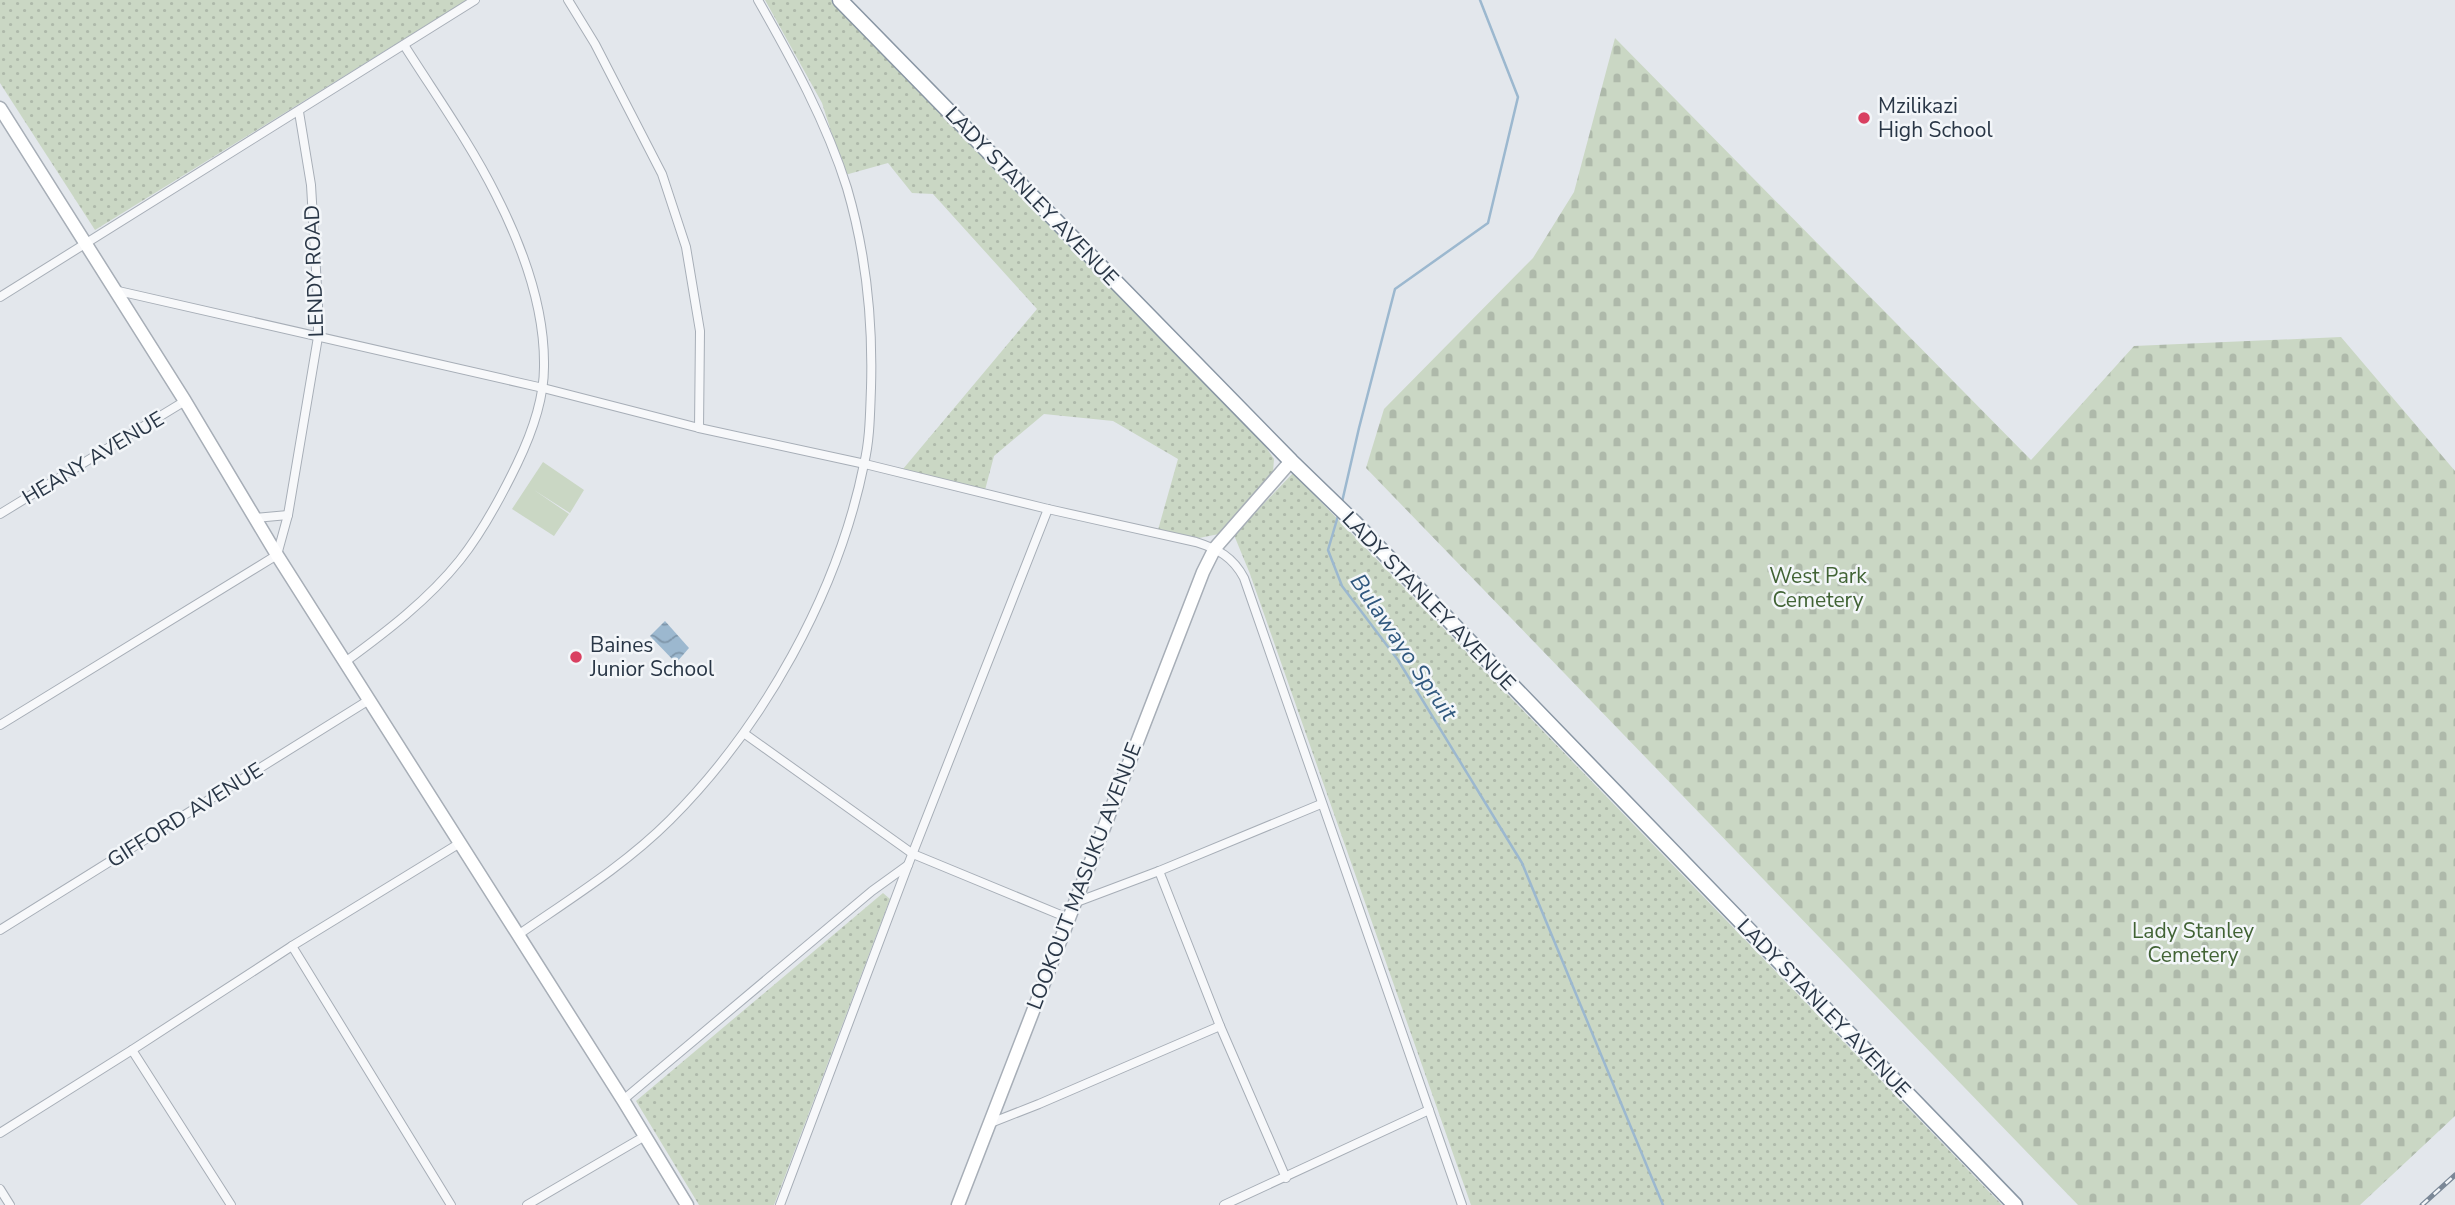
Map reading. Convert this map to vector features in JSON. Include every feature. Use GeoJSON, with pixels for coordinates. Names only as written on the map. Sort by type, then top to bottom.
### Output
{"type":"FeatureCollection","features":[{"type":"Feature","properties":{"kind":"highway","name":"LADY STANLEY AVENUE"},"geometry":{"type":"LineString","coordinates":[[840,0],[1354,522],[2015,1205]]}},
{"type":"Feature","properties":{"kind":"street"},"geometry":{"type":"LineString","coordinates":[[0,297],[475,0]]}},
{"type":"Feature","properties":{"kind":"street"},"geometry":{"type":"LineString","coordinates":[[568,0],[595,44],[662,174],[686,247],[700,331],[699,428]]}},
{"type":"Feature","properties":{"kind":"street"},"geometry":{"type":"LineString","coordinates":[[518,936],[607,874],[671,819],[745,734],[794,653],[820,597],[839,549],[865,464],[870,428],[872,342],[867,280],[847,188],[817,109],[758,0]]}},
{"type":"Feature","properties":{"kind":"street"},"geometry":{"type":"LineString","coordinates":[[345,662],[388,630],[459,561],[506,486],[525,446],[542,388],[544,366],[540,326],[534,294],[520,250],[486,176],[404,45]]}},
{"type":"Feature","properties":{"kind":"street"},"geometry":{"type":"LineString","coordinates":[[0,108],[185,401],[277,555],[687,1205]]}},
{"type":"Feature","properties":{"kind":"street","name":"LENDY ROAD"},"geometry":{"type":"LineString","coordinates":[[277,555],[288,515],[318,337],[311,185],[299,112]]}},
{"type":"Feature","properties":{"kind":"street"},"geometry":{"type":"LineString","coordinates":[[114,290],[542,388],[699,428],[865,464],[1215,548],[1229,557],[1244,578],[1462,1205]]}},
{"type":"Feature","properties":{"kind":"street","name":"HEANY AVENUE"},"geometry":{"type":"LineString","coordinates":[[0,514],[185,401]]}},
{"type":"Feature","properties":{"kind":"street","name":"LOOKOUT MASUKU AVENUE"},"geometry":{"type":"LineString","coordinates":[[958,1205],[1203,572],[1215,548],[1291,461]]}},
{"type":"Feature","properties":{"kind":"street"},"geometry":{"type":"LineString","coordinates":[[780,1205],[908,864],[1048,509]]}},
{"type":"Feature","properties":{"kind":"street"},"geometry":{"type":"LineString","coordinates":[[255,518],[288,515]]}},
{"type":"Feature","properties":{"kind":"street"},"geometry":{"type":"LineString","coordinates":[[0,725],[277,555]]}},
{"type":"Feature","properties":{"kind":"street","name":"GIFFORD AVENUE"},"geometry":{"type":"LineString","coordinates":[[0,930],[369,700]]}},
{"type":"Feature","properties":{"kind":"street"},"geometry":{"type":"LineString","coordinates":[[745,734],[913,853],[1068,918]]}},
{"type":"Feature","properties":{"kind":"street"},"geometry":{"type":"LineString","coordinates":[[1074,903],[1321,804]]}},
{"type":"Feature","properties":{"kind":"street"},"geometry":{"type":"LineString","coordinates":[[0,1133],[292,946],[460,843]]}},
{"type":"Feature","properties":{"kind":"street"},"geometry":{"type":"LineString","coordinates":[[623,1100],[872,891],[908,864]]}},
{"type":"Feature","properties":{"kind":"street"},"geometry":{"type":"LineString","coordinates":[[1159,871],[1220,1026],[1286,1178]]}},
{"type":"Feature","properties":{"kind":"street"},"geometry":{"type":"LineString","coordinates":[[292,946],[451,1205]]}},
{"type":"Feature","properties":{"kind":"street"},"geometry":{"type":"LineString","coordinates":[[988,1124],[1220,1026]]}},
{"type":"Feature","properties":{"kind":"street"},"geometry":{"type":"LineString","coordinates":[[132,1050],[231,1205]]}},
{"type":"Feature","properties":{"kind":"street"},"geometry":{"type":"LineString","coordinates":[[1224,1205],[1429,1110]]}},
{"type":"Feature","properties":{"kind":"street"},"geometry":{"type":"LineString","coordinates":[[527,1205],[645,1136]]}},
{"type":"Feature","properties":{"kind":"street"},"geometry":{"type":"LineString","coordinates":[[0,1189],[10,1205]]}},
{"type":"Feature","properties":{"kind":"green space"},"geometry":{"type":"Polygon","coordinates":[[[0,0],[467,0],[95,230],[0,83],[0,0]]]}},
{"type":"Feature","properties":{"kind":"green space"},"geometry":{"type":"Polygon","coordinates":[[[765,0],[831,0],[1263,443],[1274,459],[1273,472],[1219,534],[1199,538],[1158,530],[1178,459],[1113,421],[1044,414],[994,456],[985,490],[903,469],[1037,309],[933,194],[912,193],[888,163],[845,175],[822,103],[765,0]]]}},
{"type":"Feature","properties":{"kind":"green space"},"geometry":{"type":"Polygon","coordinates":[[[1615,38],[2031,460],[2134,346],[2341,337],[2455,471],[2455,1116],[2360,1205],[2078,1205],[1366,468],[1384,409],[1533,258],[1574,192],[1615,38]]]}},
{"type":"Feature","properties":{"kind":"green space"},"geometry":{"type":"Polygon","coordinates":[[[543,462],[584,490],[570,513],[534,490],[569,514],[554,536],[512,509],[543,462]]]}},
{"type":"Feature","properties":{"kind":"green space"},"geometry":{"type":"Polygon","coordinates":[[[1293,473],[2002,1205],[1471,1205],[1234,535],[1293,473]]]}},
{"type":"Feature","properties":{"kind":"green space"},"geometry":{"type":"Polygon","coordinates":[[[883,893],[890,899],[774,1205],[699,1205],[636,1101],[883,893]]]}},
{"type":"Feature","properties":{"kind":"water"},"geometry":{"type":"Polygon","coordinates":[[[665,621],[689,648],[676,663],[650,636],[665,621]]]}},
{"type":"Feature","properties":{"kind":"waterway","name":"Bulawayo Spruit"},"geometry":{"type":"LineString","coordinates":[[1342,502],[1395,289],[1488,223],[1518,97],[1480,0]]}},
{"type":"Feature","properties":{"kind":"waterway","name":"Bulawayo Spruit"},"geometry":{"type":"LineString","coordinates":[[1338,516],[1328,550],[1342,586],[1398,660],[1522,863],[1663,1205]]}},
{"type":"Feature","properties":{"kind":"railway"},"geometry":{"type":"LineString","coordinates":[[2422,1205],[2455,1175]]}},
{"type":"Feature","properties":{"kind":"place","name":"Mzilikazi High School"},"geometry":{"type":"Point","coordinates":[1864,118]}},
{"type":"Feature","properties":{"kind":"place","name":"Baines Junior School"},"geometry":{"type":"Point","coordinates":[576,657]}},
{"type":"Feature","properties":{"kind":"park label","name":"West Park Cemetery"},"geometry":{"type":"Point","coordinates":[1818,588]}},
{"type":"Feature","properties":{"kind":"park label","name":"Lady Stanley Cemetery"},"geometry":{"type":"Point","coordinates":[2193,943]}}]}
